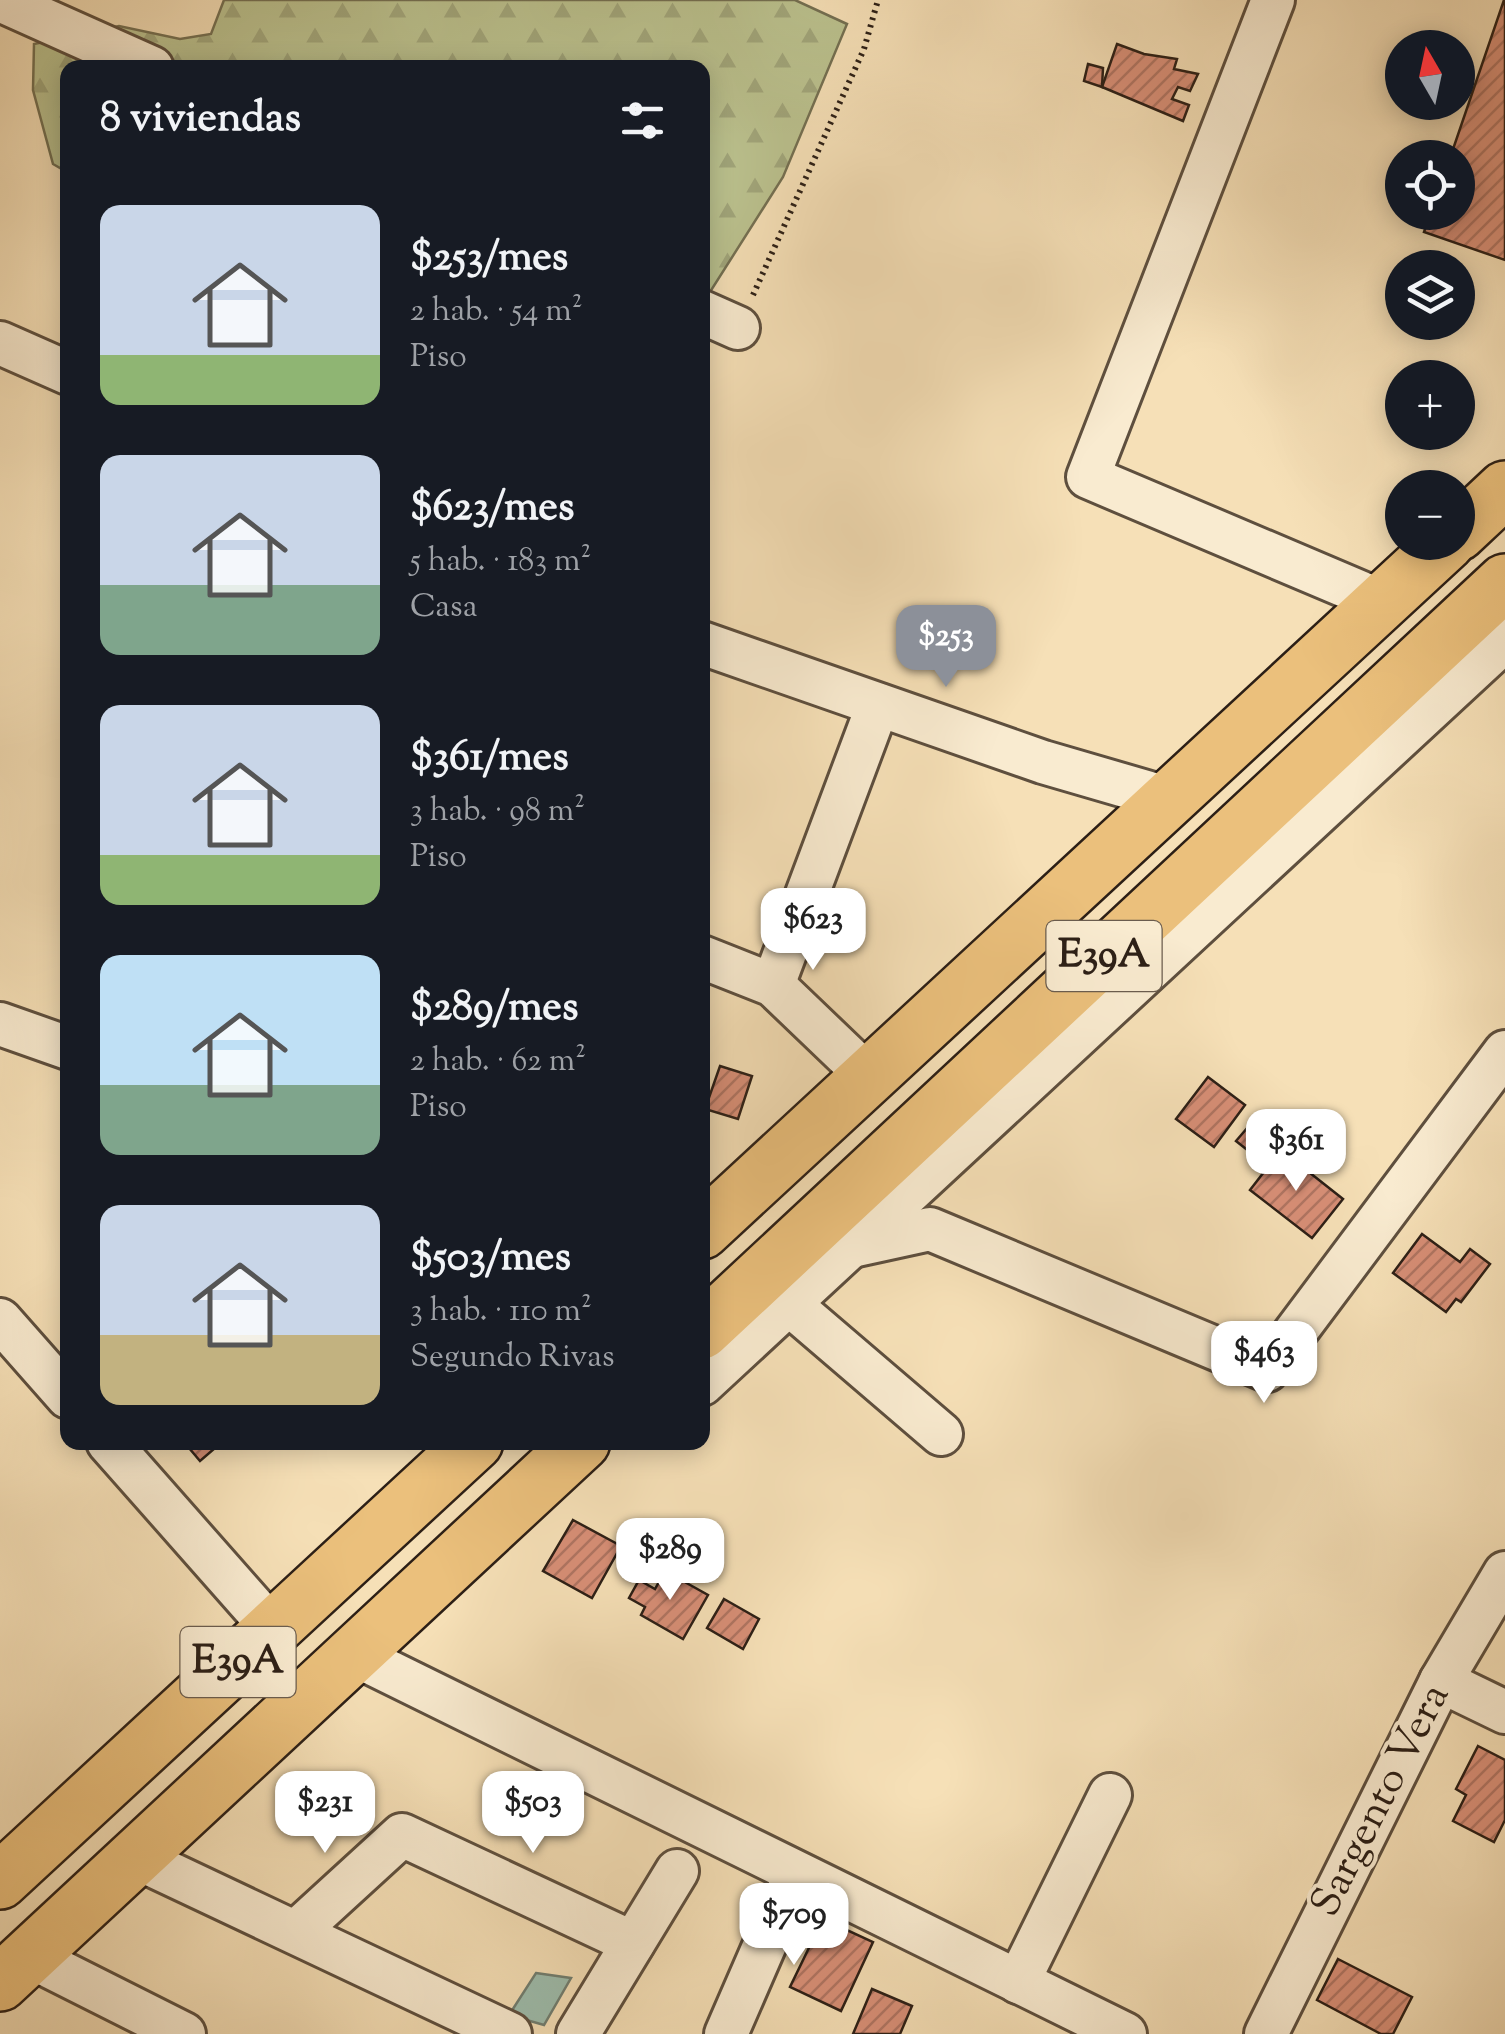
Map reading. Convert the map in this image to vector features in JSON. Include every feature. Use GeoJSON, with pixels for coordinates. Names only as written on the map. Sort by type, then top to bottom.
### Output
{"type":"FeatureCollection","features":[{"type":"Feature","properties":{"kind":"main road"},"geometry":{"type":"LineString","coordinates":[[1475,517],[1505,488]]}},
{"type":"Feature","properties":{"kind":"main road","name":"E39A"},"geometry":{"type":"LineString","coordinates":[[710,1224],[1428,560]]}},
{"type":"Feature","properties":{"kind":"main road","name":"E39A"},"geometry":{"type":"LineString","coordinates":[[710,1327],[774,1291],[1500,610]]}},
{"type":"Feature","properties":{"kind":"main road","name":"E39A"},"geometry":{"type":"LineString","coordinates":[[0,1882],[467,1450]]}},
{"type":"Feature","properties":{"kind":"main road","name":"E39A"},"geometry":{"type":"LineString","coordinates":[[15,1969],[355,1655],[557,1451]]}},
{"type":"Feature","properties":{"kind":"street"},"geometry":{"type":"LineString","coordinates":[[0,0],[134,60]]}},
{"type":"Feature","properties":{"kind":"street"},"geometry":{"type":"LineString","coordinates":[[1274,0],[1088,477],[1383,602]]}},
{"type":"Feature","properties":{"kind":"street"},"geometry":{"type":"LineString","coordinates":[[0,343],[60,369]]}},
{"type":"Feature","properties":{"kind":"street"},"geometry":{"type":"LineString","coordinates":[[710,1374],[774,1291],[851,1246],[914,1216],[1500,610]]}},
{"type":"Feature","properties":{"kind":"street"},"geometry":{"type":"LineString","coordinates":[[710,645],[1043,762],[1170,799]]}},
{"type":"Feature","properties":{"kind":"street"},"geometry":{"type":"LineString","coordinates":[[774,984],[878,705]]}},
{"type":"Feature","properties":{"kind":"street"},"geometry":{"type":"LineString","coordinates":[[710,961],[774,984],[868,1076]]}},
{"type":"Feature","properties":{"kind":"street"},"geometry":{"type":"LineString","coordinates":[[0,1024],[60,1045]]}},
{"type":"Feature","properties":{"kind":"street"},"geometry":{"type":"LineString","coordinates":[[914,1216],[1268,1370],[1505,1052]]}},
{"type":"Feature","properties":{"kind":"street"},"geometry":{"type":"LineString","coordinates":[[774,1291],[941,1434]]}},
{"type":"Feature","properties":{"kind":"street"},"geometry":{"type":"LineString","coordinates":[[0,1320],[60,1388]]}},
{"type":"Feature","properties":{"kind":"street"},"geometry":{"type":"LineString","coordinates":[[115,1450],[272,1629]]}},
{"type":"Feature","properties":{"kind":"street","name":"Sargento Vera"},"geometry":{"type":"LineString","coordinates":[[1266,2034],[1441,1680],[1505,1572]]}},
{"type":"Feature","properties":{"kind":"street"},"geometry":{"type":"LineString","coordinates":[[355,1655],[1125,2034]]}},
{"type":"Feature","properties":{"kind":"street"},"geometry":{"type":"LineString","coordinates":[[1441,1680],[1505,1712]]}},
{"type":"Feature","properties":{"kind":"street"},"geometry":{"type":"LineString","coordinates":[[1018,1982],[1110,1795]]}},
{"type":"Feature","properties":{"kind":"street"},"geometry":{"type":"LineString","coordinates":[[296,1932],[402,1835],[633,1943]]}},
{"type":"Feature","properties":{"kind":"street"},"geometry":{"type":"LineString","coordinates":[[135,1857],[510,2034]]}},
{"type":"Feature","properties":{"kind":"street"},"geometry":{"type":"LineString","coordinates":[[578,2034],[676,1871]]}},
{"type":"Feature","properties":{"kind":"street"},"geometry":{"type":"LineString","coordinates":[[726,2034],[796,1873]]}},
{"type":"Feature","properties":{"kind":"street"},"geometry":{"type":"LineString","coordinates":[[15,1969],[184,2034]]}},
{"type":"Feature","properties":{"kind":"path"},"geometry":{"type":"LineString","coordinates":[[720,320],[864,49],[878,0]]}},
{"type":"Feature","properties":{"kind":"green space"},"geometry":{"type":"Polygon","coordinates":[[[224,0],[795,0],[847,24],[783,177],[710,292],[710,60],[60,60],[60,168],[53,164],[33,90],[34,44],[119,26],[180,39],[211,34],[224,0]]]}},
{"type":"Feature","properties":{"kind":"shaded area"},"geometry":{"type":"Polygon","coordinates":[[[536,1973],[571,1978],[544,2025],[509,2015],[536,1973]]]}},
{"type":"Feature","properties":{"kind":"building"},"geometry":{"type":"Polygon","coordinates":[[[1505,0],[1505,260],[1424,232],[1475,230],[1475,140],[1456,140],[1463,120],[1475,120],[1475,85],[1505,0]]]}},
{"type":"Feature","properties":{"kind":"building"},"geometry":{"type":"Polygon","coordinates":[[[1117,44],[1144,54],[1177,59],[1174,69],[1198,74],[1190,91],[1178,87],[1172,99],[1189,105],[1183,121],[1102,87],[1117,44]]]}},
{"type":"Feature","properties":{"kind":"building"},"geometry":{"type":"Polygon","coordinates":[[[1088,64],[1103,68],[1102,87],[1084,81],[1088,64]]]}},
{"type":"Feature","properties":{"kind":"building"},"geometry":{"type":"Polygon","coordinates":[[[720,1066],[752,1076],[738,1119],[710,1111],[710,1095],[720,1066]]]}},
{"type":"Feature","properties":{"kind":"building"},"geometry":{"type":"Polygon","coordinates":[[[1208,1077],[1245,1105],[1214,1147],[1176,1119],[1208,1077]]]}},
{"type":"Feature","properties":{"kind":"building"},"geometry":{"type":"Polygon","coordinates":[[[1255,1119],[1274,1133],[1255,1156],[1236,1141],[1255,1119]]]}},
{"type":"Feature","properties":{"kind":"building"},"geometry":{"type":"Polygon","coordinates":[[[1281,1150],[1343,1199],[1312,1238],[1250,1190],[1281,1150]]]}},
{"type":"Feature","properties":{"kind":"building"},"geometry":{"type":"Polygon","coordinates":[[[1422,1234],[1460,1262],[1470,1249],[1490,1264],[1461,1302],[1456,1299],[1446,1312],[1393,1273],[1422,1234]]]}},
{"type":"Feature","properties":{"kind":"building"},"geometry":{"type":"Polygon","coordinates":[[[191,1450],[213,1450],[200,1461],[191,1450]]]}},
{"type":"Feature","properties":{"kind":"building"},"geometry":{"type":"Polygon","coordinates":[[[573,1520],[621,1546],[592,1598],[543,1571],[573,1520]]]}},
{"type":"Feature","properties":{"kind":"building"},"geometry":{"type":"Polygon","coordinates":[[[665,1571],[708,1595],[683,1639],[641,1615],[645,1607],[629,1598],[639,1580],[655,1589],[665,1571]]]}},
{"type":"Feature","properties":{"kind":"building"},"geometry":{"type":"Polygon","coordinates":[[[724,1599],[759,1619],[743,1649],[707,1628],[724,1599]]]}},
{"type":"Feature","properties":{"kind":"building"},"geometry":{"type":"Polygon","coordinates":[[[1478,1746],[1505,1760],[1505,1820],[1494,1842],[1453,1821],[1466,1795],[1456,1789],[1478,1746]]]}},
{"type":"Feature","properties":{"kind":"building"},"geometry":{"type":"Polygon","coordinates":[[[823,1919],[873,1942],[841,2011],[790,1987],[823,1919]]]}},
{"type":"Feature","properties":{"kind":"building"},"geometry":{"type":"Polygon","coordinates":[[[1338,1959],[1412,1997],[1393,2034],[1381,2034],[1317,2000],[1338,1959]]]}},
{"type":"Feature","properties":{"kind":"building"},"geometry":{"type":"Polygon","coordinates":[[[872,1989],[912,2006],[900,2034],[853,2034],[872,1989]]]}}]}
